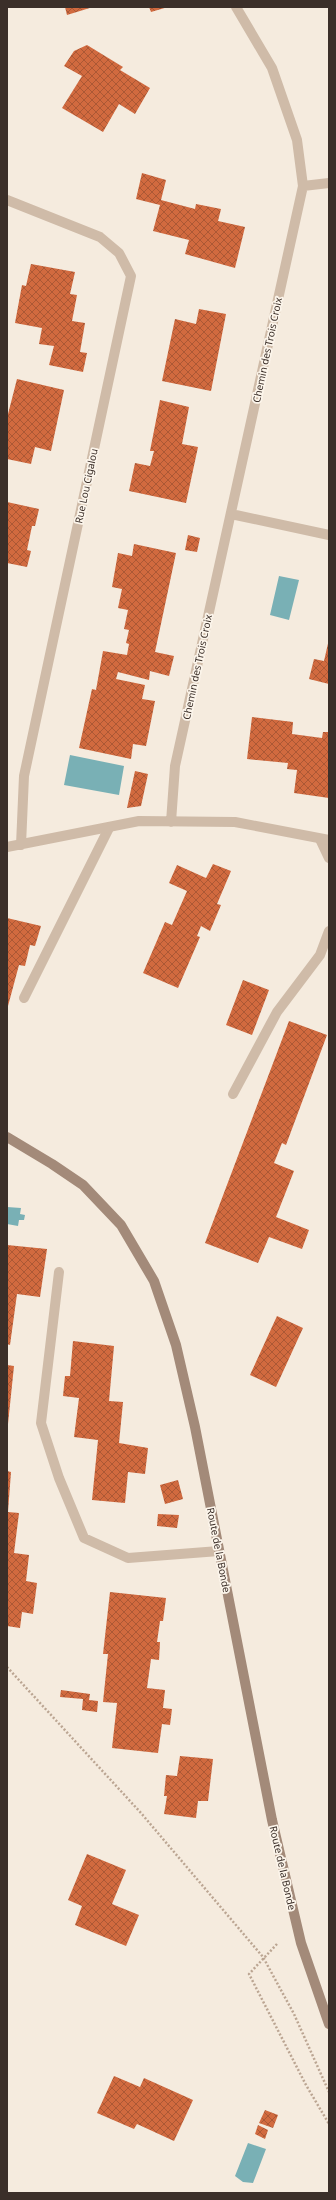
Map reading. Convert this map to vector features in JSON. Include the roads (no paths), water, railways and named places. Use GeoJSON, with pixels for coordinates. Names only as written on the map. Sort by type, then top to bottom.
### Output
{"type":"FeatureCollection","features":[{"type":"Feature","properties":{"kind":"main road","name":"Route de la Bonde"},"geometry":{"type":"LineString","coordinates":[[7,1137],[52,1164],[83,1185],[121,1225],[154,1281],[176,1345],[195,1427],[272,1820],[299,1932],[329,2024]]}},
{"type":"Feature","properties":{"kind":"street","name":"Chemin des Trois Croix"},"geometry":{"type":"LineString","coordinates":[[171,822],[175,766],[303,186],[297,140],[272,68],[236,7]]}},
{"type":"Feature","properties":{"kind":"street"},"geometry":{"type":"LineString","coordinates":[[303,186],[329,183]]}},
{"type":"Feature","properties":{"kind":"street","name":"Rue Lou Cigalou"},"geometry":{"type":"LineString","coordinates":[[7,200],[100,237],[119,253],[131,276],[24,776],[21,845]]}},
{"type":"Feature","properties":{"kind":"street"},"geometry":{"type":"LineString","coordinates":[[231,514],[329,535]]}},
{"type":"Feature","properties":{"kind":"street"},"geometry":{"type":"LineString","coordinates":[[7,848],[139,821],[235,822],[324,839],[329,858]]}},
{"type":"Feature","properties":{"kind":"street"},"geometry":{"type":"LineString","coordinates":[[24,998],[109,828]]}},
{"type":"Feature","properties":{"kind":"street"},"geometry":{"type":"LineString","coordinates":[[232,1094],[277,1012],[320,956],[329,931]]}},
{"type":"Feature","properties":{"kind":"street"},"geometry":{"type":"LineString","coordinates":[[59,1272],[41,1423],[59,1478],[84,1538],[128,1558],[219,1551]]}},
{"type":"Feature","properties":{"kind":"water"},"geometry":{"type":"Polygon","coordinates":[[[279,576],[299,580],[289,620],[270,615],[279,576]]]}},
{"type":"Feature","properties":{"kind":"water"},"geometry":{"type":"Polygon","coordinates":[[[70,755],[124,766],[119,795],[64,785],[70,755]]]}},
{"type":"Feature","properties":{"kind":"water"},"geometry":{"type":"Polygon","coordinates":[[[7,1207],[21,1208],[20,1214],[25,1215],[24,1220],[19,1220],[18,1226],[7,1224],[7,1207]]]}},
{"type":"Feature","properties":{"kind":"water"},"geometry":{"type":"Polygon","coordinates":[[[248,2143],[266,2149],[253,2183],[243,2182],[235,2176],[248,2143]]]}}]}
